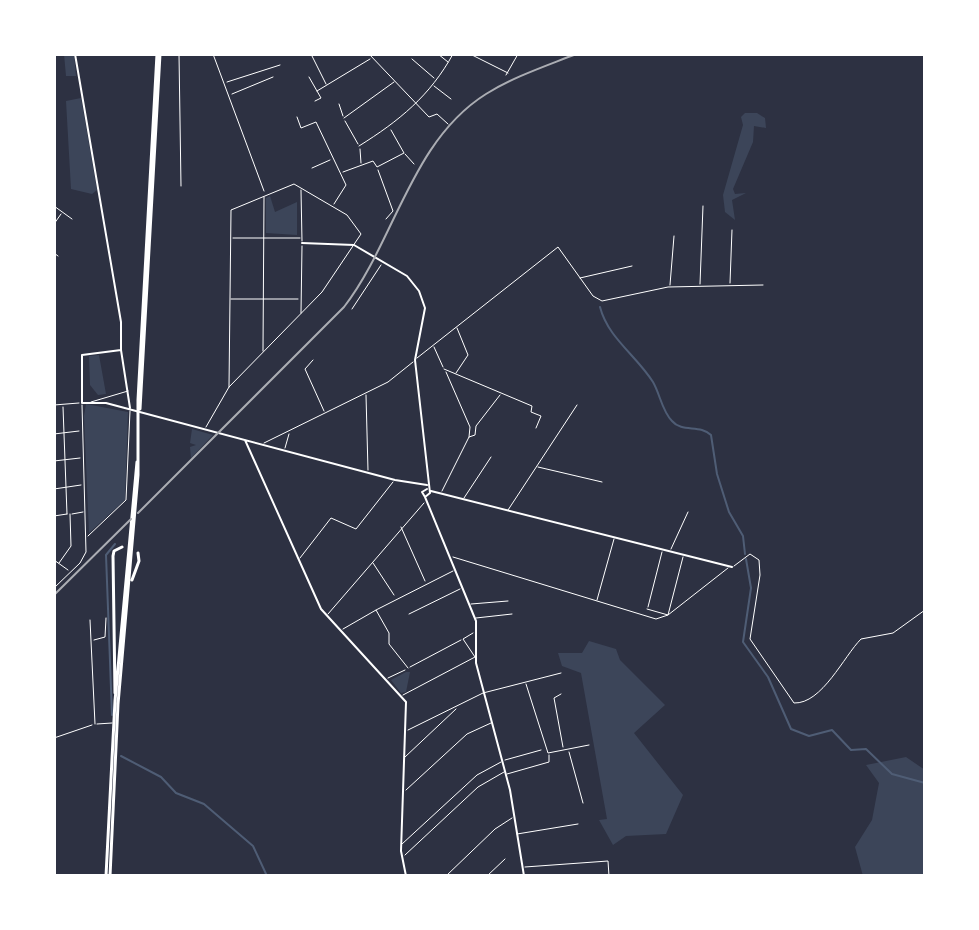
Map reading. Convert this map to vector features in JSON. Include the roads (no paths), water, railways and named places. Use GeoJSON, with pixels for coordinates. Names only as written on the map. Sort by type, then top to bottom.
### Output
{"type":"FeatureCollection","features":[{"type":"Feature","properties":{"kind":"main road"},"geometry":{"type":"LineString","coordinates":[[108,876],[118,704],[130,583],[158,54]]}},
{"type":"Feature","properties":{"kind":"main road"},"geometry":{"type":"LineString","coordinates":[[108,876],[115,701],[138,447]]}},
{"type":"Feature","properties":{"kind":"main road"},"geometry":{"type":"LineString","coordinates":[[115,701],[113,556],[114,551],[122,547]]}},
{"type":"Feature","properties":{"kind":"main road"},"geometry":{"type":"LineString","coordinates":[[130,583],[139,561],[138,553]]}},
{"type":"Feature","properties":{"kind":"street"},"geometry":{"type":"LineString","coordinates":[[75,54],[108,237],[130,408],[126,500],[86,538]]}},
{"type":"Feature","properties":{"kind":"street"},"geometry":{"type":"LineString","coordinates":[[179,54],[181,186]]}},
{"type":"Feature","properties":{"kind":"street"},"geometry":{"type":"LineString","coordinates":[[213,54],[258,167],[264,194],[263,354]]}},
{"type":"Feature","properties":{"kind":"street"},"geometry":{"type":"LineString","coordinates":[[311,54],[327,86]]}},
{"type":"Feature","properties":{"kind":"street"},"geometry":{"type":"LineString","coordinates":[[369,54],[430,118],[437,114],[448,124]]}},
{"type":"Feature","properties":{"kind":"street"},"geometry":{"type":"LineString","coordinates":[[438,54],[448,63]]}},
{"type":"Feature","properties":{"kind":"street"},"geometry":{"type":"LineString","coordinates":[[359,146],[399,122],[436,80],[453,54]]}},
{"type":"Feature","properties":{"kind":"street"},"geometry":{"type":"LineString","coordinates":[[470,54],[507,74],[518,54]]}},
{"type":"Feature","properties":{"kind":"street"},"geometry":{"type":"LineString","coordinates":[[317,91],[372,57]]}},
{"type":"Feature","properties":{"kind":"street"},"geometry":{"type":"LineString","coordinates":[[412,59],[436,80]]}},
{"type":"Feature","properties":{"kind":"street"},"geometry":{"type":"LineString","coordinates":[[225,83],[280,65]]}},
{"type":"Feature","properties":{"kind":"street"},"geometry":{"type":"LineString","coordinates":[[229,95],[273,77]]}},
{"type":"Feature","properties":{"kind":"street"},"geometry":{"type":"LineString","coordinates":[[309,77],[321,98],[315,101]]}},
{"type":"Feature","properties":{"kind":"street"},"geometry":{"type":"LineString","coordinates":[[344,118],[394,82]]}},
{"type":"Feature","properties":{"kind":"street"},"geometry":{"type":"LineString","coordinates":[[432,84],[451,99]]}},
{"type":"Feature","properties":{"kind":"street"},"geometry":{"type":"LineString","coordinates":[[339,104],[359,146],[360,164]]}},
{"type":"Feature","properties":{"kind":"street"},"geometry":{"type":"LineString","coordinates":[[297,117],[301,128],[316,122],[346,186],[333,206]]}},
{"type":"Feature","properties":{"kind":"street"},"geometry":{"type":"LineString","coordinates":[[389,127],[414,164]]}},
{"type":"Feature","properties":{"kind":"street"},"geometry":{"type":"LineString","coordinates":[[377,167],[404,153]]}},
{"type":"Feature","properties":{"kind":"street"},"geometry":{"type":"LineString","coordinates":[[312,168],[332,159]]}},
{"type":"Feature","properties":{"kind":"street"},"geometry":{"type":"LineString","coordinates":[[340,173],[374,161],[393,211],[386,219]]}},
{"type":"Feature","properties":{"kind":"street"},"geometry":{"type":"LineString","coordinates":[[204,430],[229,387],[329,285],[354,245],[360,229],[333,206],[301,187],[290,184],[230,212],[229,387]]}},
{"type":"Feature","properties":{"kind":"street"},"geometry":{"type":"LineString","coordinates":[[301,187],[301,314]]}},
{"type":"Feature","properties":{"kind":"street"},"geometry":{"type":"LineString","coordinates":[[54,206],[72,219]]}},
{"type":"Feature","properties":{"kind":"street"},"geometry":{"type":"LineString","coordinates":[[700,286],[703,206]]}},
{"type":"Feature","properties":{"kind":"street"},"geometry":{"type":"LineString","coordinates":[[54,224],[62,212]]}},
{"type":"Feature","properties":{"kind":"street"},"geometry":{"type":"LineString","coordinates":[[730,285],[732,230]]}},
{"type":"Feature","properties":{"kind":"street"},"geometry":{"type":"LineString","coordinates":[[670,287],[674,236]]}},
{"type":"Feature","properties":{"kind":"street"},"geometry":{"type":"LineString","coordinates":[[230,238],[302,238]]}},
{"type":"Feature","properties":{"kind":"street"},"geometry":{"type":"LineString","coordinates":[[302,243],[354,245],[407,276],[422,295],[425,308],[415,360],[430,495]]}},
{"type":"Feature","properties":{"kind":"street"},"geometry":{"type":"LineString","coordinates":[[261,444],[392,379],[558,247],[594,297],[604,301],[670,287],[763,285]]}},
{"type":"Feature","properties":{"kind":"street"},"geometry":{"type":"LineString","coordinates":[[54,253],[58,256]]}},
{"type":"Feature","properties":{"kind":"street"},"geometry":{"type":"LineString","coordinates":[[352,309],[381,261]]}},
{"type":"Feature","properties":{"kind":"street"},"geometry":{"type":"LineString","coordinates":[[580,278],[632,266]]}},
{"type":"Feature","properties":{"kind":"street"},"geometry":{"type":"LineString","coordinates":[[230,299],[301,299]]}},
{"type":"Feature","properties":{"kind":"street"},"geometry":{"type":"LineString","coordinates":[[456,326],[468,355],[456,374]]}},
{"type":"Feature","properties":{"kind":"street"},"geometry":{"type":"LineString","coordinates":[[418,346],[432,345]]}},
{"type":"Feature","properties":{"kind":"street"},"geometry":{"type":"LineString","coordinates":[[432,345],[470,427],[469,437],[440,493]]}},
{"type":"Feature","properties":{"kind":"street"},"geometry":{"type":"LineString","coordinates":[[54,588],[84,557],[82,355],[121,350]]}},
{"type":"Feature","properties":{"kind":"street"},"geometry":{"type":"LineString","coordinates":[[313,360],[305,369],[326,413]]}},
{"type":"Feature","properties":{"kind":"street"},"geometry":{"type":"LineString","coordinates":[[444,369],[532,406],[531,412],[541,416],[536,428]]}},
{"type":"Feature","properties":{"kind":"street"},"geometry":{"type":"LineString","coordinates":[[54,405],[91,402],[128,391]]}},
{"type":"Feature","properties":{"kind":"street"},"geometry":{"type":"LineString","coordinates":[[366,392],[368,473]]}},
{"type":"Feature","properties":{"kind":"street"},"geometry":{"type":"LineString","coordinates":[[469,437],[475,435],[476,426],[501,394]]}},
{"type":"Feature","properties":{"kind":"street"},"geometry":{"type":"LineString","coordinates":[[83,395],[91,402],[130,408],[730,568]]}},
{"type":"Feature","properties":{"kind":"street"},"geometry":{"type":"LineString","coordinates":[[59,563],[70,549],[71,539],[63,404]]}},
{"type":"Feature","properties":{"kind":"street"},"geometry":{"type":"LineString","coordinates":[[508,510],[577,405]]}},
{"type":"Feature","properties":{"kind":"street"},"geometry":{"type":"LineString","coordinates":[[54,434],[82,430]]}},
{"type":"Feature","properties":{"kind":"street"},"geometry":{"type":"LineString","coordinates":[[285,451],[289,431]]}},
{"type":"Feature","properties":{"kind":"street"},"geometry":{"type":"LineString","coordinates":[[245,440],[298,560],[327,616],[401,696],[406,706]]}},
{"type":"Feature","properties":{"kind":"street"},"geometry":{"type":"LineString","coordinates":[[464,499],[491,457]]}},
{"type":"Feature","properties":{"kind":"street"},"geometry":{"type":"LineString","coordinates":[[54,461],[83,458]]}},
{"type":"Feature","properties":{"kind":"street"},"geometry":{"type":"LineString","coordinates":[[537,467],[602,482]]}},
{"type":"Feature","properties":{"kind":"street"},"geometry":{"type":"LineString","coordinates":[[298,560],[331,518],[356,529],[395,480]]}},
{"type":"Feature","properties":{"kind":"street"},"geometry":{"type":"LineString","coordinates":[[413,484],[424,495],[476,618],[475,657],[505,773],[524,876]]}},
{"type":"Feature","properties":{"kind":"street"},"geometry":{"type":"LineString","coordinates":[[54,489],[84,485]]}},
{"type":"Feature","properties":{"kind":"street"},"geometry":{"type":"LineString","coordinates":[[424,495],[428,488]]}},
{"type":"Feature","properties":{"kind":"street"},"geometry":{"type":"LineString","coordinates":[[424,495],[440,493]]}},
{"type":"Feature","properties":{"kind":"street"},"geometry":{"type":"LineString","coordinates":[[327,616],[401,527],[426,502]]}},
{"type":"Feature","properties":{"kind":"street"},"geometry":{"type":"LineString","coordinates":[[54,516],[85,512]]}},
{"type":"Feature","properties":{"kind":"street"},"geometry":{"type":"LineString","coordinates":[[669,554],[688,512]]}},
{"type":"Feature","properties":{"kind":"street"},"geometry":{"type":"LineString","coordinates":[[401,527],[427,583]]}},
{"type":"Feature","properties":{"kind":"street"},"geometry":{"type":"LineString","coordinates":[[597,602],[614,539]]}},
{"type":"Feature","properties":{"kind":"street"},"geometry":{"type":"LineString","coordinates":[[645,617],[662,552]]}},
{"type":"Feature","properties":{"kind":"street"},"geometry":{"type":"LineString","coordinates":[[450,558],[660,619],[750,554],[758,559],[760,575],[750,641],[788,699],[797,704],[805,701],[836,673],[861,639],[893,633],[925,610]]}},
{"type":"Feature","properties":{"kind":"street"},"geometry":{"type":"LineString","coordinates":[[668,615],[683,557]]}},
{"type":"Feature","properties":{"kind":"street"},"geometry":{"type":"LineString","coordinates":[[54,560],[70,572]]}},
{"type":"Feature","properties":{"kind":"street"},"geometry":{"type":"LineString","coordinates":[[372,562],[396,597]]}},
{"type":"Feature","properties":{"kind":"street"},"geometry":{"type":"LineString","coordinates":[[341,631],[396,597],[455,570]]}},
{"type":"Feature","properties":{"kind":"street"},"geometry":{"type":"LineString","coordinates":[[409,614],[463,588]]}},
{"type":"Feature","properties":{"kind":"street"},"geometry":{"type":"LineString","coordinates":[[470,604],[508,601]]}},
{"type":"Feature","properties":{"kind":"street"},"geometry":{"type":"LineString","coordinates":[[647,609],[668,615]]}},
{"type":"Feature","properties":{"kind":"street"},"geometry":{"type":"LineString","coordinates":[[376,610],[389,633],[389,644],[408,668]]}},
{"type":"Feature","properties":{"kind":"street"},"geometry":{"type":"LineString","coordinates":[[476,618],[512,614]]}},
{"type":"Feature","properties":{"kind":"street"},"geometry":{"type":"LineString","coordinates":[[92,642],[105,637],[106,618]]}},
{"type":"Feature","properties":{"kind":"street"},"geometry":{"type":"LineString","coordinates":[[90,620],[95,724]]}},
{"type":"Feature","properties":{"kind":"street"},"geometry":{"type":"LineString","coordinates":[[386,680],[476,632]]}},
{"type":"Feature","properties":{"kind":"street"},"geometry":{"type":"LineString","coordinates":[[463,639],[475,657]]}},
{"type":"Feature","properties":{"kind":"street"},"geometry":{"type":"LineString","coordinates":[[401,696],[475,657]]}},
{"type":"Feature","properties":{"kind":"street"},"geometry":{"type":"LineString","coordinates":[[406,731],[483,693],[561,673]]}},
{"type":"Feature","properties":{"kind":"street"},"geometry":{"type":"LineString","coordinates":[[402,856],[478,787],[505,773],[549,762],[525,683]]}},
{"type":"Feature","properties":{"kind":"street"},"geometry":{"type":"LineString","coordinates":[[406,876],[402,844],[409,693]]}},
{"type":"Feature","properties":{"kind":"street"},"geometry":{"type":"LineString","coordinates":[[561,694],[554,698],[563,750]]}},
{"type":"Feature","properties":{"kind":"street"},"geometry":{"type":"LineString","coordinates":[[405,757],[457,707]]}},
{"type":"Feature","properties":{"kind":"street"},"geometry":{"type":"LineString","coordinates":[[54,738],[95,724],[114,723]]}},
{"type":"Feature","properties":{"kind":"street"},"geometry":{"type":"LineString","coordinates":[[404,790],[467,734],[491,723]]}},
{"type":"Feature","properties":{"kind":"street"},"geometry":{"type":"LineString","coordinates":[[548,753],[589,745]]}},
{"type":"Feature","properties":{"kind":"street"},"geometry":{"type":"LineString","coordinates":[[568,749],[583,803]]}},
{"type":"Feature","properties":{"kind":"street"},"geometry":{"type":"LineString","coordinates":[[402,844],[477,775],[501,762],[541,750]]}},
{"type":"Feature","properties":{"kind":"street"},"geometry":{"type":"LineString","coordinates":[[446,876],[495,829],[514,817]]}},
{"type":"Feature","properties":{"kind":"street"},"geometry":{"type":"LineString","coordinates":[[517,834],[578,824]]}},
{"type":"Feature","properties":{"kind":"street"},"geometry":{"type":"LineString","coordinates":[[487,876],[505,859]]}},
{"type":"Feature","properties":{"kind":"street"},"geometry":{"type":"LineString","coordinates":[[523,867],[608,861],[609,876]]}},
{"type":"Feature","properties":{"kind":"waterway"},"geometry":{"type":"LineString","coordinates":[[600,307],[609,328],[653,382],[672,421],[681,427],[702,430],[711,435],[717,474],[729,512],[743,536],[745,554]]}},
{"type":"Feature","properties":{"kind":"waterway"},"geometry":{"type":"LineString","coordinates":[[112,715],[106,555],[115,544]]}},
{"type":"Feature","properties":{"kind":"waterway"},"geometry":{"type":"LineString","coordinates":[[746,559],[751,588],[743,642],[768,677],[791,729],[809,736],[832,730],[851,750],[866,749],[892,774],[925,783]]}},
{"type":"Feature","properties":{"kind":"waterway"},"geometry":{"type":"LineString","coordinates":[[121,756],[161,777],[176,793],[204,804],[253,846],[267,876]]}},
{"type":"Feature","properties":{"kind":"railway"},"geometry":{"type":"LineString","coordinates":[[138,513],[344,307],[362,281],[422,165],[439,138],[460,114],[507,82],[576,54]]}},
{"type":"Feature","properties":{"kind":"railway"},"geometry":{"type":"LineString","coordinates":[[54,595],[131,519]]}}]}
